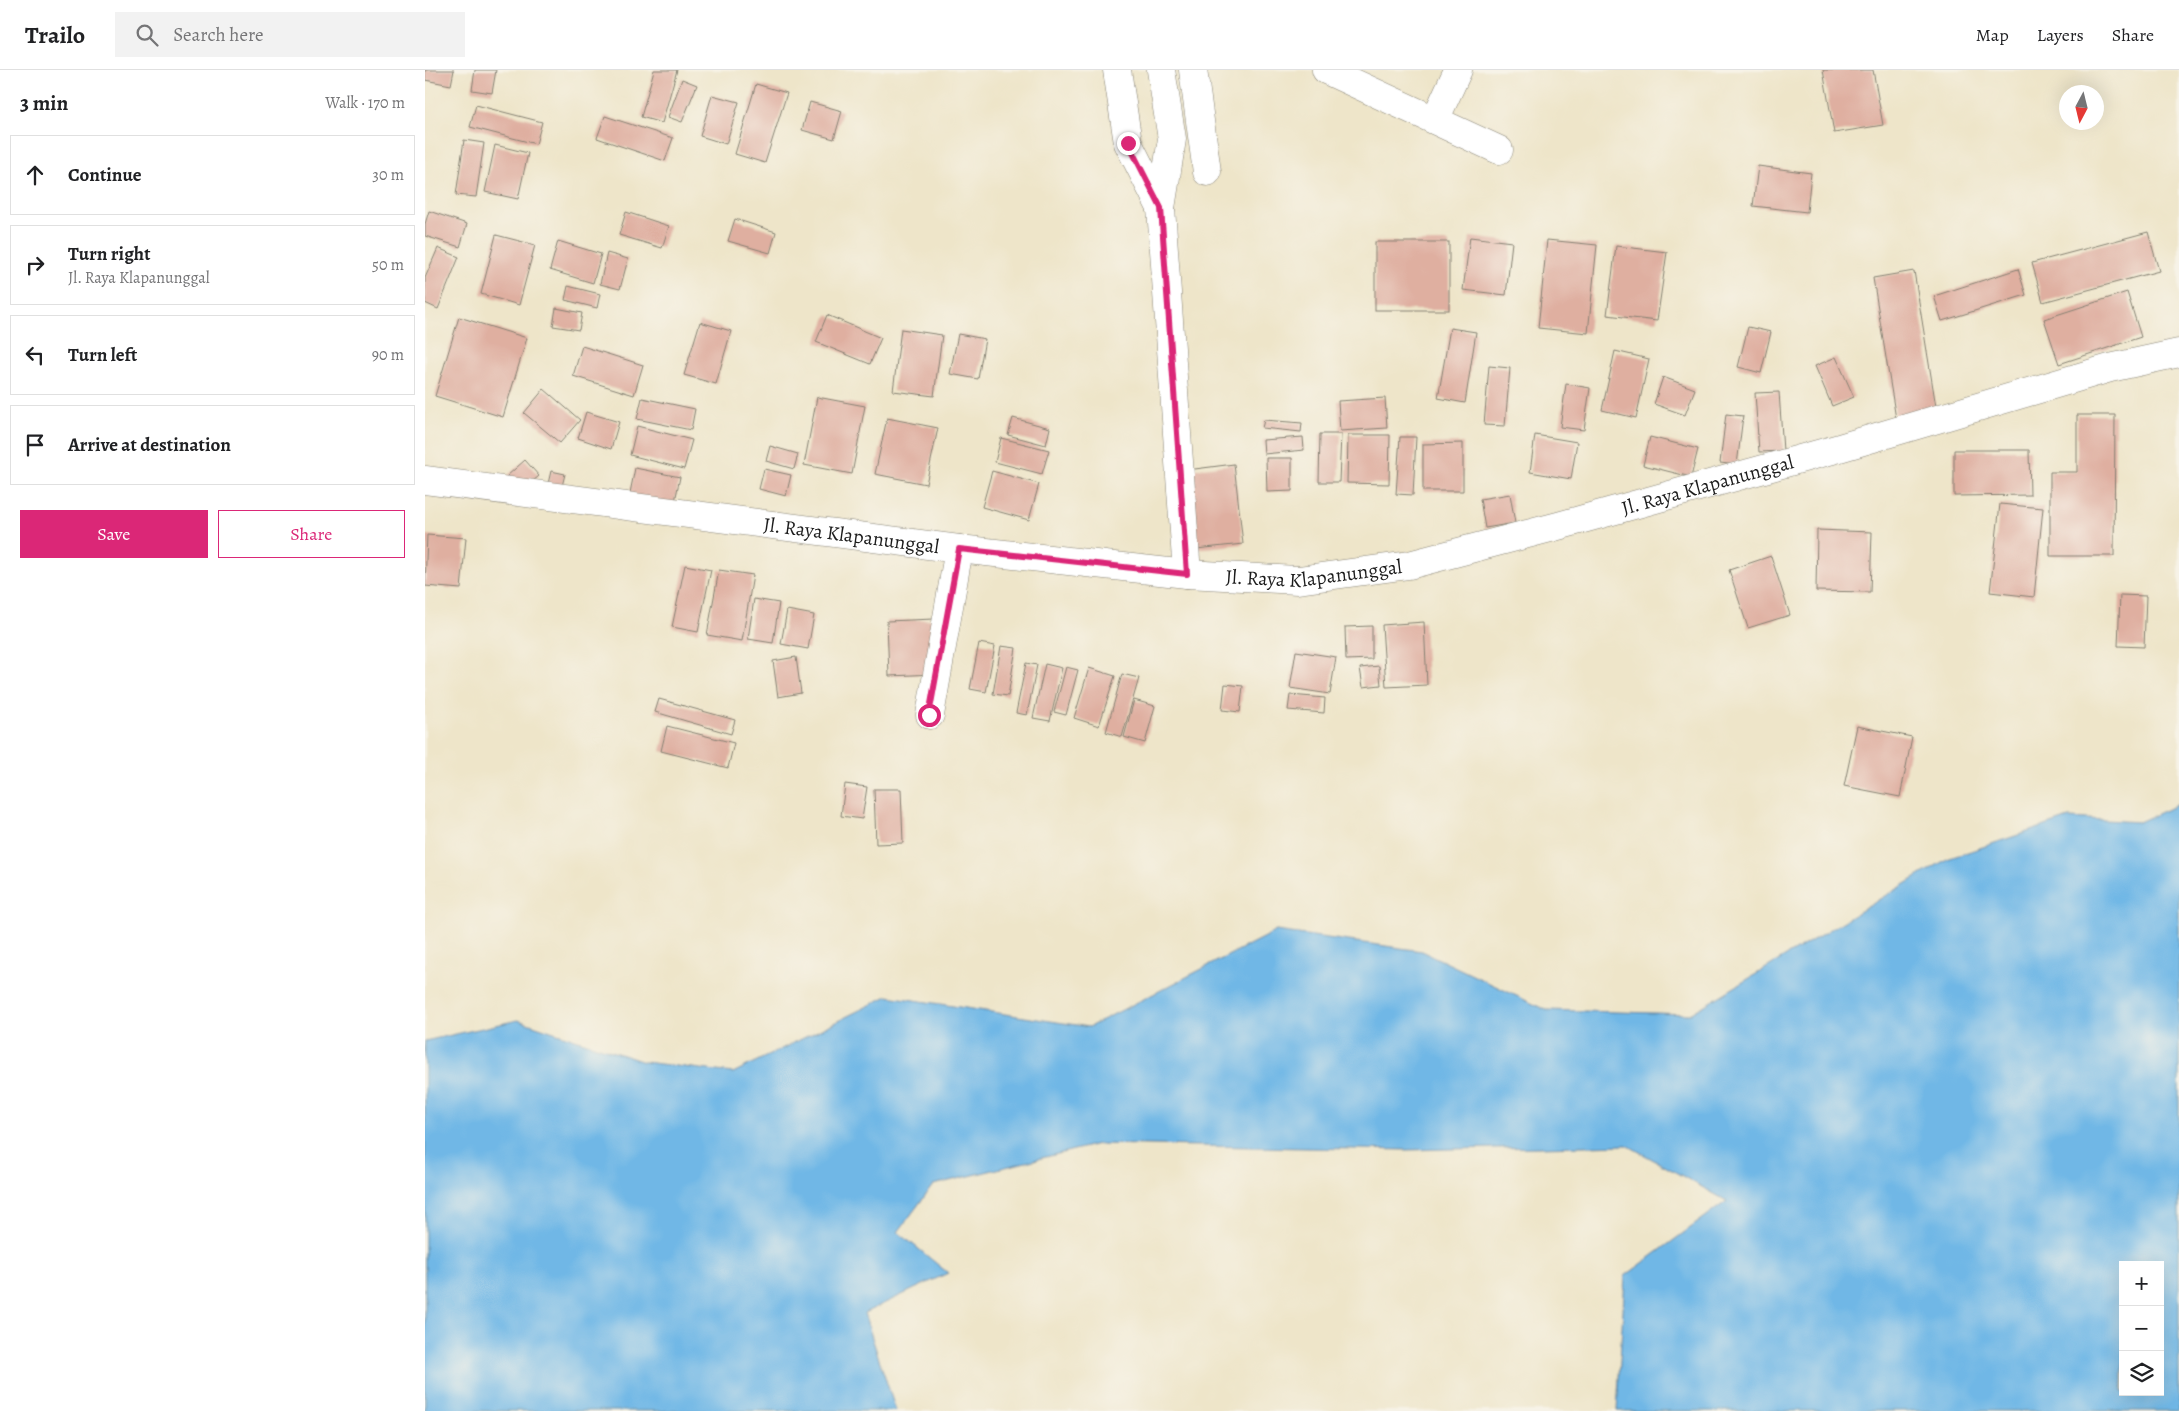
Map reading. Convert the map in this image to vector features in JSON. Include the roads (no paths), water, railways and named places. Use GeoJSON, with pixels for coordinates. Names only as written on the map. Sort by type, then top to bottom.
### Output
{"type":"FeatureCollection","features":[{"type":"Feature","properties":{"kind":"street"},"geometry":{"type":"LineString","coordinates":[[1117,70],[1128,143],[1161,208]]}},
{"type":"Feature","properties":{"kind":"street"},"geometry":{"type":"LineString","coordinates":[[1161,70],[1172,139],[1161,208],[1187,574]]}},
{"type":"Feature","properties":{"kind":"street"},"geometry":{"type":"LineString","coordinates":[[1193,70],[1207,172]]}},
{"type":"Feature","properties":{"kind":"street"},"geometry":{"type":"LineString","coordinates":[[1326,70],[1499,150]]}},
{"type":"Feature","properties":{"kind":"street"},"geometry":{"type":"LineString","coordinates":[[1435,120],[1457,70]]}},
{"type":"Feature","properties":{"kind":"street","name":"Jl. Raya Klapanunggal"},"geometry":{"type":"LineString","coordinates":[[425,480],[959,549],[1187,574],[1298,580],[1409,564],[1559,526],[1827,452],[2110,368],[2179,353]]}},
{"type":"Feature","properties":{"kind":"street"},"geometry":{"type":"LineString","coordinates":[[929,715],[959,549]]}},
{"type":"Feature","properties":{"kind":"water"},"geometry":{"type":"Polygon","coordinates":[[[2179,804],[2179,1411],[1617,1411],[1625,1276],[1727,1201],[1627,1145],[1407,1150],[1098,1144],[933,1185],[898,1232],[948,1273],[864,1313],[896,1411],[425,1411],[425,1041],[518,1020],[644,1062],[733,1073],[888,996],[1089,1027],[1276,931],[1422,951],[1546,1010],[1690,1014],[1947,859],[2069,818],[2139,822],[2179,804]]]}}]}
